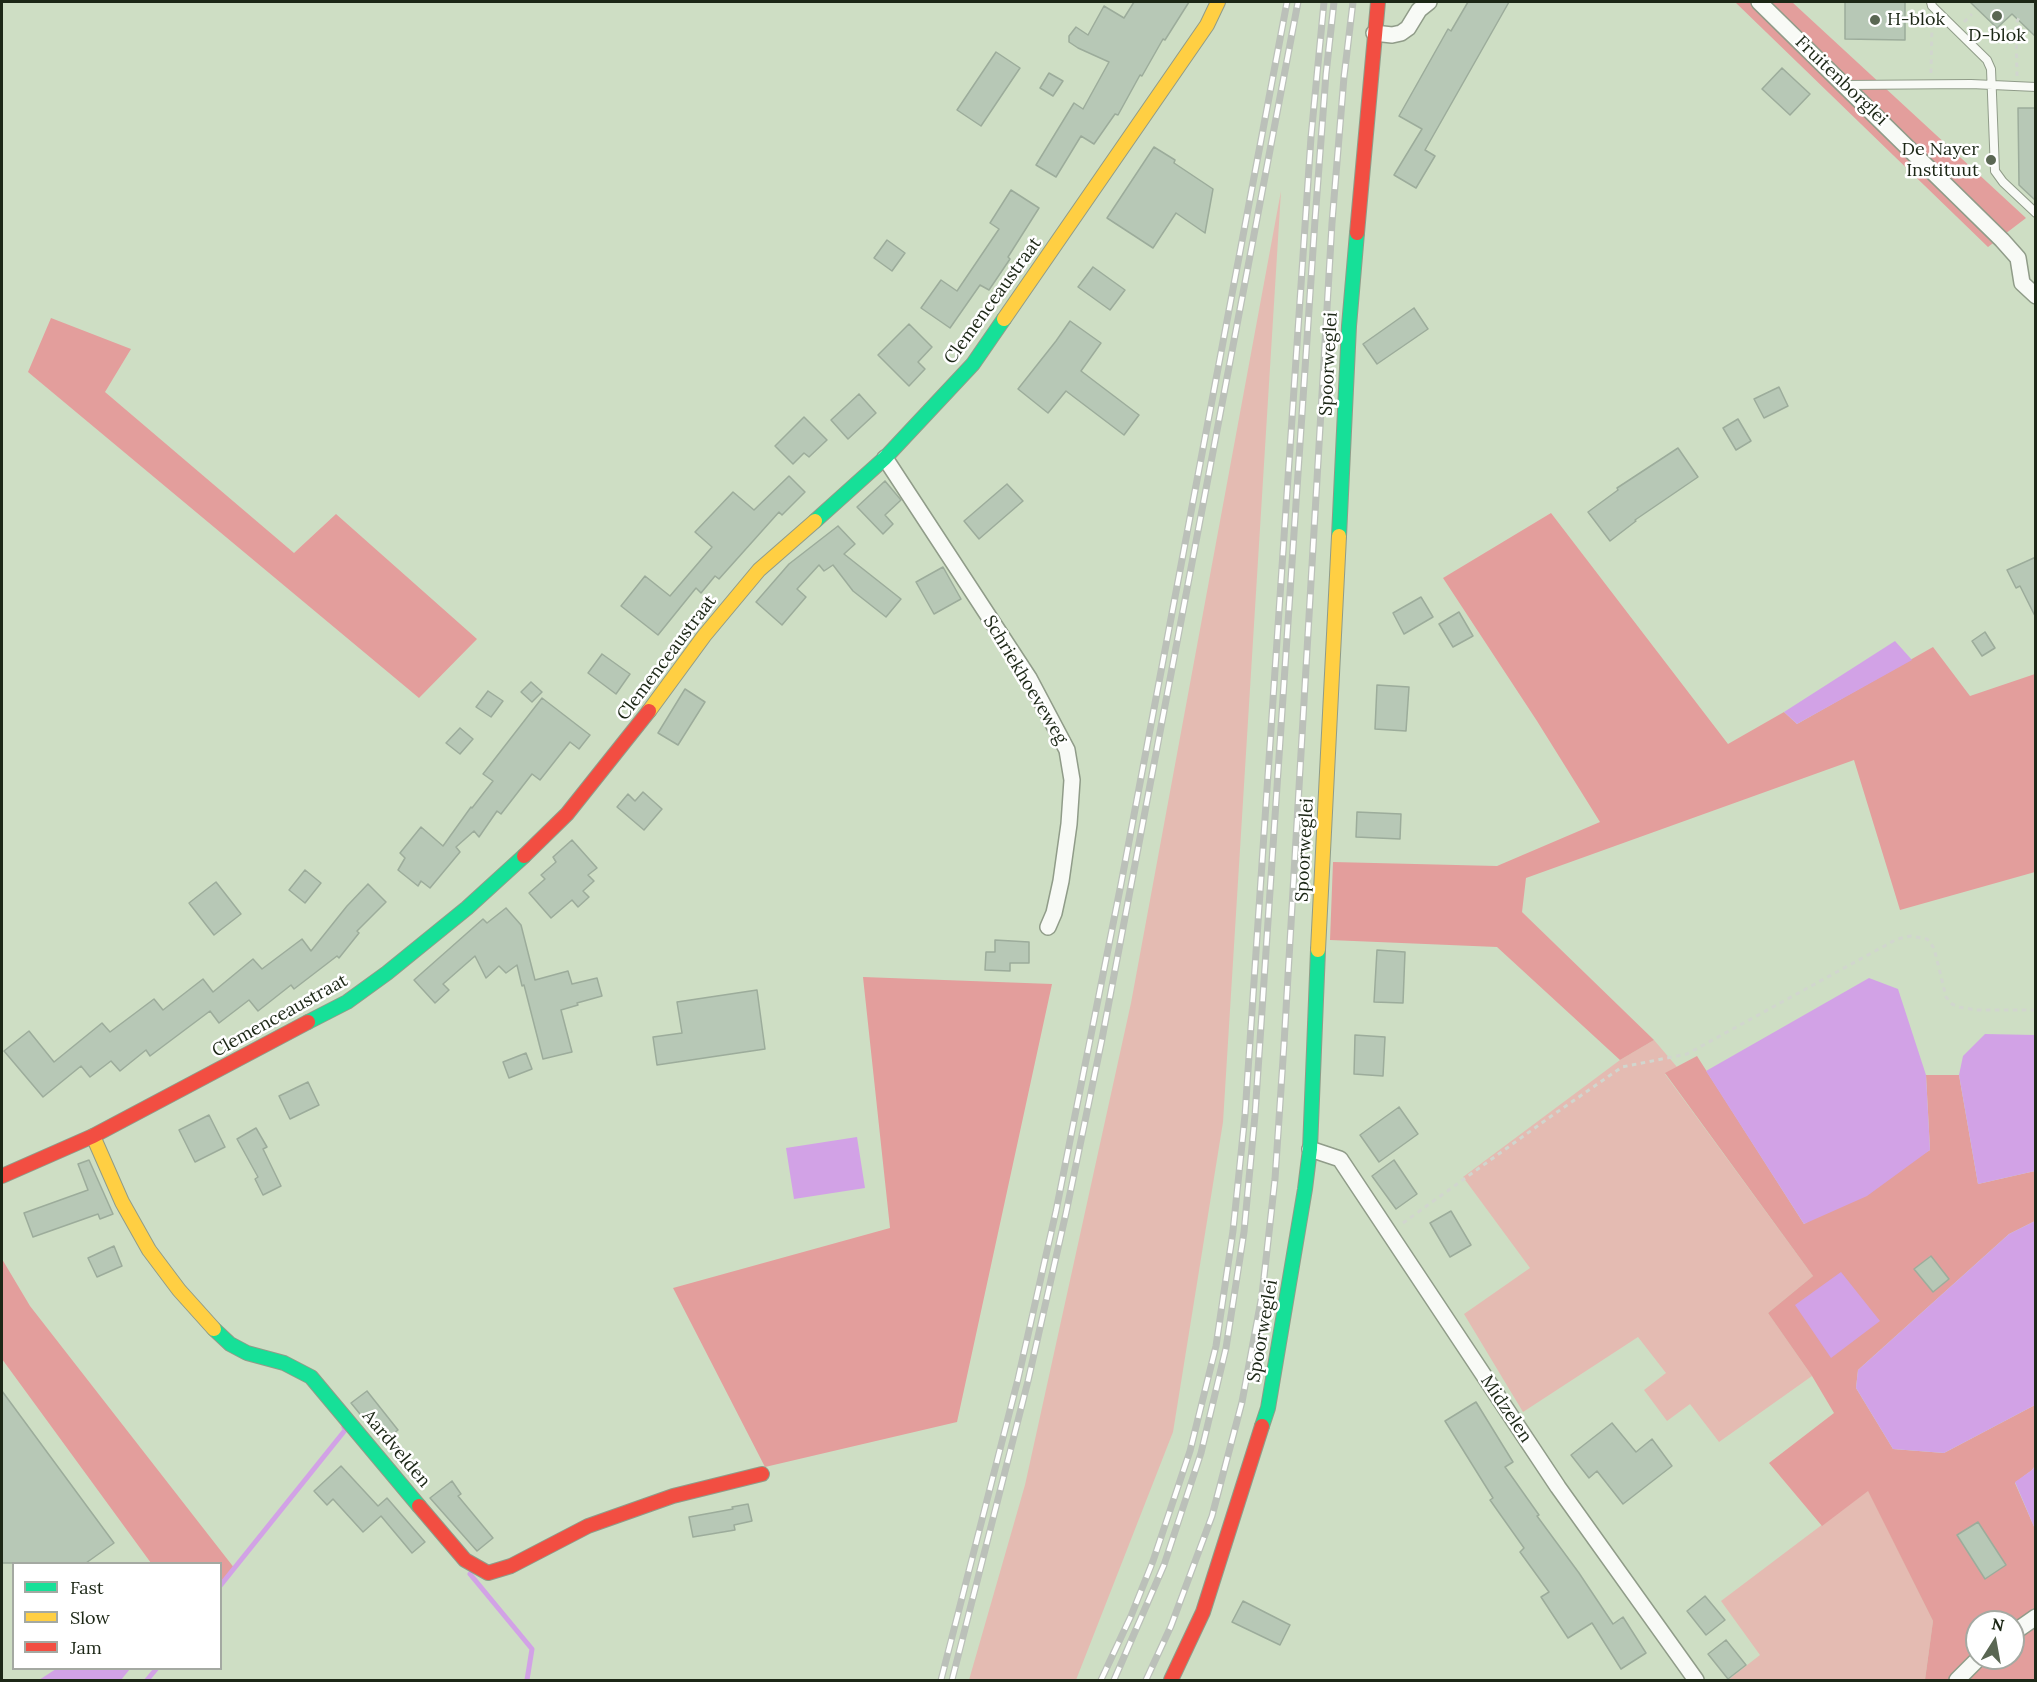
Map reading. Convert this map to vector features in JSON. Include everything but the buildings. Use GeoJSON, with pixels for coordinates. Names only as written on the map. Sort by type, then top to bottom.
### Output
{"type":"FeatureCollection","features":[{"type":"Feature","properties":{"kind":"street","name":"Clemenceaustraat"},"geometry":{"type":"LineString","coordinates":[[2,1176],[93,1136],[347,1002],[387,973],[467,908],[541,841],[567,814],[638,727],[704,636],[759,570],[885,458],[973,364],[1207,25],[1218,2]]}},
{"type":"Feature","properties":{"kind":"street","name":"Spoorweglei"},"geometry":{"type":"LineString","coordinates":[[1171,1680],[1203,1612],[1268,1408],[1305,1190],[1310,1149],[1322,850],[1349,326],[1378,2]]}},
{"type":"Feature","properties":{"kind":"street"},"geometry":{"type":"LineString","coordinates":[[1374,33],[1392,35],[1401,33],[1408,28],[1419,10],[1429,2]]}},
{"type":"Feature","properties":{"kind":"street","name":"Fruitenborglei"},"geometry":{"type":"LineString","coordinates":[[1759,2],[2002,240],[2018,258],[2022,283],[2036,296]]}},
{"type":"Feature","properties":{"kind":"street","name":"Schriekhoeveweg"},"geometry":{"type":"LineString","coordinates":[[885,458],[1029,678],[1067,750],[1072,780],[1069,824],[1059,892],[1048,927]]}},
{"type":"Feature","properties":{"kind":"street","name":"Aardvelden"},"geometry":{"type":"LineString","coordinates":[[93,1136],[122,1202],[149,1250],[179,1290],[214,1329],[230,1344],[247,1353],[284,1363],[311,1377],[465,1560],[488,1573],[511,1566],[588,1526],[673,1496],[762,1474]]}},
{"type":"Feature","properties":{"kind":"street","name":"Midzelen"},"geometry":{"type":"LineString","coordinates":[[1310,1149],[1340,1159],[1558,1487],[1696,1680]]}},
{"type":"Feature","properties":{"kind":"lane"},"geometry":{"type":"LineString","coordinates":[[1931,4],[1987,60],[1992,86],[1995,171],[2003,182],[2036,213]]}},
{"type":"Feature","properties":{"kind":"lane"},"geometry":{"type":"LineString","coordinates":[[1845,85],[1931,84],[2036,87]]}},
{"type":"Feature","properties":{"kind":"path"},"geometry":{"type":"LineString","coordinates":[[1931,4],[1931,84]]}},
{"type":"Feature","properties":{"kind":"path"},"geometry":{"type":"LineString","coordinates":[[2018,86],[2016,23],[2020,16]]}},
{"type":"Feature","properties":{"kind":"path"},"geometry":{"type":"LineString","coordinates":[[1389,1233],[1622,1067],[1687,1054],[1897,939],[1911,936],[1927,939],[1934,948],[1946,997],[1952,1004],[1976,1010],[2036,1010]]}},
{"type":"Feature","properties":{"kind":"shaded area"},"geometry":{"type":"Polygon","coordinates":[[[1735,2],[1792,2],[2026,218],[1988,247],[1735,2]]]}},
{"type":"Feature","properties":{"kind":"shaded area"},"geometry":{"type":"Polygon","coordinates":[[[1281,191],[1223,1122],[1173,1432],[1076,1680],[969,1680],[1025,1485],[1131,1003],[1281,191]]]}},
{"type":"Feature","properties":{"kind":"shaded area"},"geometry":{"type":"Polygon","coordinates":[[[51,318],[131,349],[105,392],[294,553],[336,514],[477,639],[419,698],[28,372],[51,318]]]}},
{"type":"Feature","properties":{"kind":"shaded area"},"geometry":{"type":"Polygon","coordinates":[[[1551,513],[1728,744],[1784,712],[1797,724],[1933,647],[1970,696],[2035,674],[2035,872],[1900,910],[1854,760],[1526,878],[1522,912],[1654,1040],[1620,1060],[1497,947],[1330,940],[1333,862],[1497,866],[1600,822],[1443,578],[1551,513]]]}},
{"type":"Feature","properties":{"kind":"shaded area"},"geometry":{"type":"Polygon","coordinates":[[[1895,641],[1912,660],[1797,724],[1784,712],[1895,641]]]}},
{"type":"Feature","properties":{"kind":"shaded area"},"geometry":{"type":"Polygon","coordinates":[[[863,977],[1052,984],[957,1422],[765,1467],[673,1288],[890,1228],[863,977]]]}},
{"type":"Feature","properties":{"kind":"shaded area"},"geometry":{"type":"Polygon","coordinates":[[[1869,978],[1898,989],[1926,1075],[1930,1150],[1867,1196],[1804,1224],[1706,1071],[1869,978]]]}},
{"type":"Feature","properties":{"kind":"shaded area"},"geometry":{"type":"Polygon","coordinates":[[[1985,1034],[2035,1035],[2035,1171],[1978,1184],[1959,1075],[1963,1056],[1985,1034]]]}},
{"type":"Feature","properties":{"kind":"shaded area"},"geometry":{"type":"Polygon","coordinates":[[[1654,1040],[1677,1067],[1665,1074],[1813,1276],[1768,1313],[1812,1376],[1719,1442],[1690,1404],[1667,1421],[1644,1390],[1666,1373],[1638,1337],[1523,1412],[1464,1314],[1530,1268],[1463,1177],[1620,1060],[1654,1040]]]}},
{"type":"Feature","properties":{"kind":"shaded area"},"geometry":{"type":"Polygon","coordinates":[[[1697,1056],[1804,1224],[1930,1150],[1926,1075],[1959,1075],[1978,1184],[2035,1171],[2035,1221],[2009,1234],[1858,1370],[1856,1388],[1893,1449],[1944,1453],[2035,1405],[2035,1466],[2015,1483],[2035,1529],[2035,1680],[1925,1680],[1933,1621],[1868,1491],[1822,1526],[1769,1463],[1834,1413],[1812,1376],[1768,1313],[1813,1276],[1665,1073],[1697,1056]],[[1930,1256],[1915,1269],[1933,1292],[1949,1279],[1930,1256]]]}},
{"type":"Feature","properties":{"kind":"shaded area"},"geometry":{"type":"Polygon","coordinates":[[[857,1137],[865,1188],[794,1199],[786,1148],[857,1137]]]}},
{"type":"Feature","properties":{"kind":"shaded area"},"geometry":{"type":"Polygon","coordinates":[[[2035,1221],[2035,1405],[1944,1453],[1893,1449],[1856,1388],[1858,1370],[2009,1234],[2035,1221]]]}},
{"type":"Feature","properties":{"kind":"shaded area"},"geometry":{"type":"Polygon","coordinates":[[[2,1259],[30,1306],[235,1569],[222,1583],[222,1562],[150,1562],[2,1359],[2,1259]]]}},
{"type":"Feature","properties":{"kind":"shaded area"},"geometry":{"type":"Polygon","coordinates":[[[1841,1272],[1880,1321],[1831,1358],[1795,1305],[1841,1272]]]}},
{"type":"Feature","properties":{"kind":"shaded area"},"geometry":{"type":"Polygon","coordinates":[[[2035,1466],[2035,1529],[2015,1482],[2035,1466]]]}},
{"type":"Feature","properties":{"kind":"shaded area"},"geometry":{"type":"Polygon","coordinates":[[[1868,1490],[1933,1621],[1925,1680],[1728,1680],[1760,1655],[1721,1601],[1868,1490]]]}},
{"type":"Feature","properties":{"kind":"shaded area"},"geometry":{"type":"Polygon","coordinates":[[[54,1670],[129,1670],[121,1680],[39,1680],[54,1670]]]}},
{"type":"Feature","properties":{"kind":"waterway"},"geometry":{"type":"LineString","coordinates":[[222,1584],[346,1429],[344,1427]]}},
{"type":"Feature","properties":{"kind":"waterway"},"geometry":{"type":"LineString","coordinates":[[470,1574],[532,1649],[527,1680]]}},
{"type":"Feature","properties":{"kind":"waterway"},"geometry":{"type":"LineString","coordinates":[[147,1680],[155,1670]]}},
{"type":"Feature","properties":{"kind":"railway"},"geometry":{"type":"LineString","coordinates":[[941,1680],[1018,1379],[1056,1211],[1121,884],[1287,2]]}},
{"type":"Feature","properties":{"kind":"railway"},"geometry":{"type":"LineString","coordinates":[[952,1680],[1028,1381],[1102,1039],[1298,2]]}},
{"type":"Feature","properties":{"kind":"railway"},"geometry":{"type":"LineString","coordinates":[[1101,1680],[1131,1616],[1153,1561],[1190,1451],[1216,1346],[1233,1231],[1245,1115],[1311,137],[1324,2]]}},
{"type":"Feature","properties":{"kind":"railway"},"geometry":{"type":"LineString","coordinates":[[1114,1680],[1164,1565],[1201,1453],[1226,1348],[1244,1232],[1255,1115],[1315,220],[1334,2]]}},
{"type":"Feature","properties":{"kind":"railway"},"geometry":{"type":"LineString","coordinates":[[1146,1680],[1171,1626],[1212,1516],[1242,1402],[1262,1295],[1275,1179],[1284,1044],[1332,223],[1344,77],[1353,2]]}},
{"type":"Feature","properties":{"kind":"traffic: fast"},"geometry":{"type":"LineString","coordinates":[[1339,536],[1349,326],[1357,233]]}},
{"type":"Feature","properties":{"kind":"traffic: fast"},"geometry":{"type":"LineString","coordinates":[[815,521],[885,458],[973,364],[1004,319]]}},
{"type":"Feature","properties":{"kind":"traffic: fast"},"geometry":{"type":"LineString","coordinates":[[308,1022],[347,1002],[387,973],[467,908],[524,856]]}},
{"type":"Feature","properties":{"kind":"traffic: fast"},"geometry":{"type":"LineString","coordinates":[[1262,1426],[1268,1408],[1310,1149],[1318,950]]}},
{"type":"Feature","properties":{"kind":"traffic: fast"},"geometry":{"type":"LineString","coordinates":[[214,1329],[230,1344],[247,1353],[284,1363],[311,1377],[419,1506]]}},
{"type":"Feature","properties":{"kind":"traffic: slow"},"geometry":{"type":"LineString","coordinates":[[1004,319],[1207,25],[1218,2]]}},
{"type":"Feature","properties":{"kind":"traffic: slow"},"geometry":{"type":"LineString","coordinates":[[649,711],[704,636],[759,570],[815,521]]}},
{"type":"Feature","properties":{"kind":"traffic: slow"},"geometry":{"type":"LineString","coordinates":[[1318,950],[1339,536]]}},
{"type":"Feature","properties":{"kind":"traffic: slow"},"geometry":{"type":"LineString","coordinates":[[93,1136],[122,1202],[149,1250],[179,1290],[214,1329]]}},
{"type":"Feature","properties":{"kind":"traffic: jam"},"geometry":{"type":"LineString","coordinates":[[1357,233],[1378,2]]}},
{"type":"Feature","properties":{"kind":"traffic: jam"},"geometry":{"type":"LineString","coordinates":[[524,856],[567,814],[649,711]]}},
{"type":"Feature","properties":{"kind":"traffic: jam"},"geometry":{"type":"LineString","coordinates":[[2,1176],[93,1136],[308,1022]]}},
{"type":"Feature","properties":{"kind":"traffic: jam"},"geometry":{"type":"LineString","coordinates":[[1171,1680],[1203,1612],[1262,1426]]}},
{"type":"Feature","properties":{"kind":"traffic: jam"},"geometry":{"type":"LineString","coordinates":[[419,1506],[465,1560],[488,1573],[511,1566],[588,1526],[673,1496],[762,1474]]}},
{"type":"Feature","properties":{"kind":"place","name":"D-blok"},"geometry":{"type":"Point","coordinates":[1997,16]}},
{"type":"Feature","properties":{"kind":"place","name":"H-blok"},"geometry":{"type":"Point","coordinates":[1875,20]}},
{"type":"Feature","properties":{"kind":"place","name":"De Nayer Instituut"},"geometry":{"type":"Point","coordinates":[1991,160]}}]}
